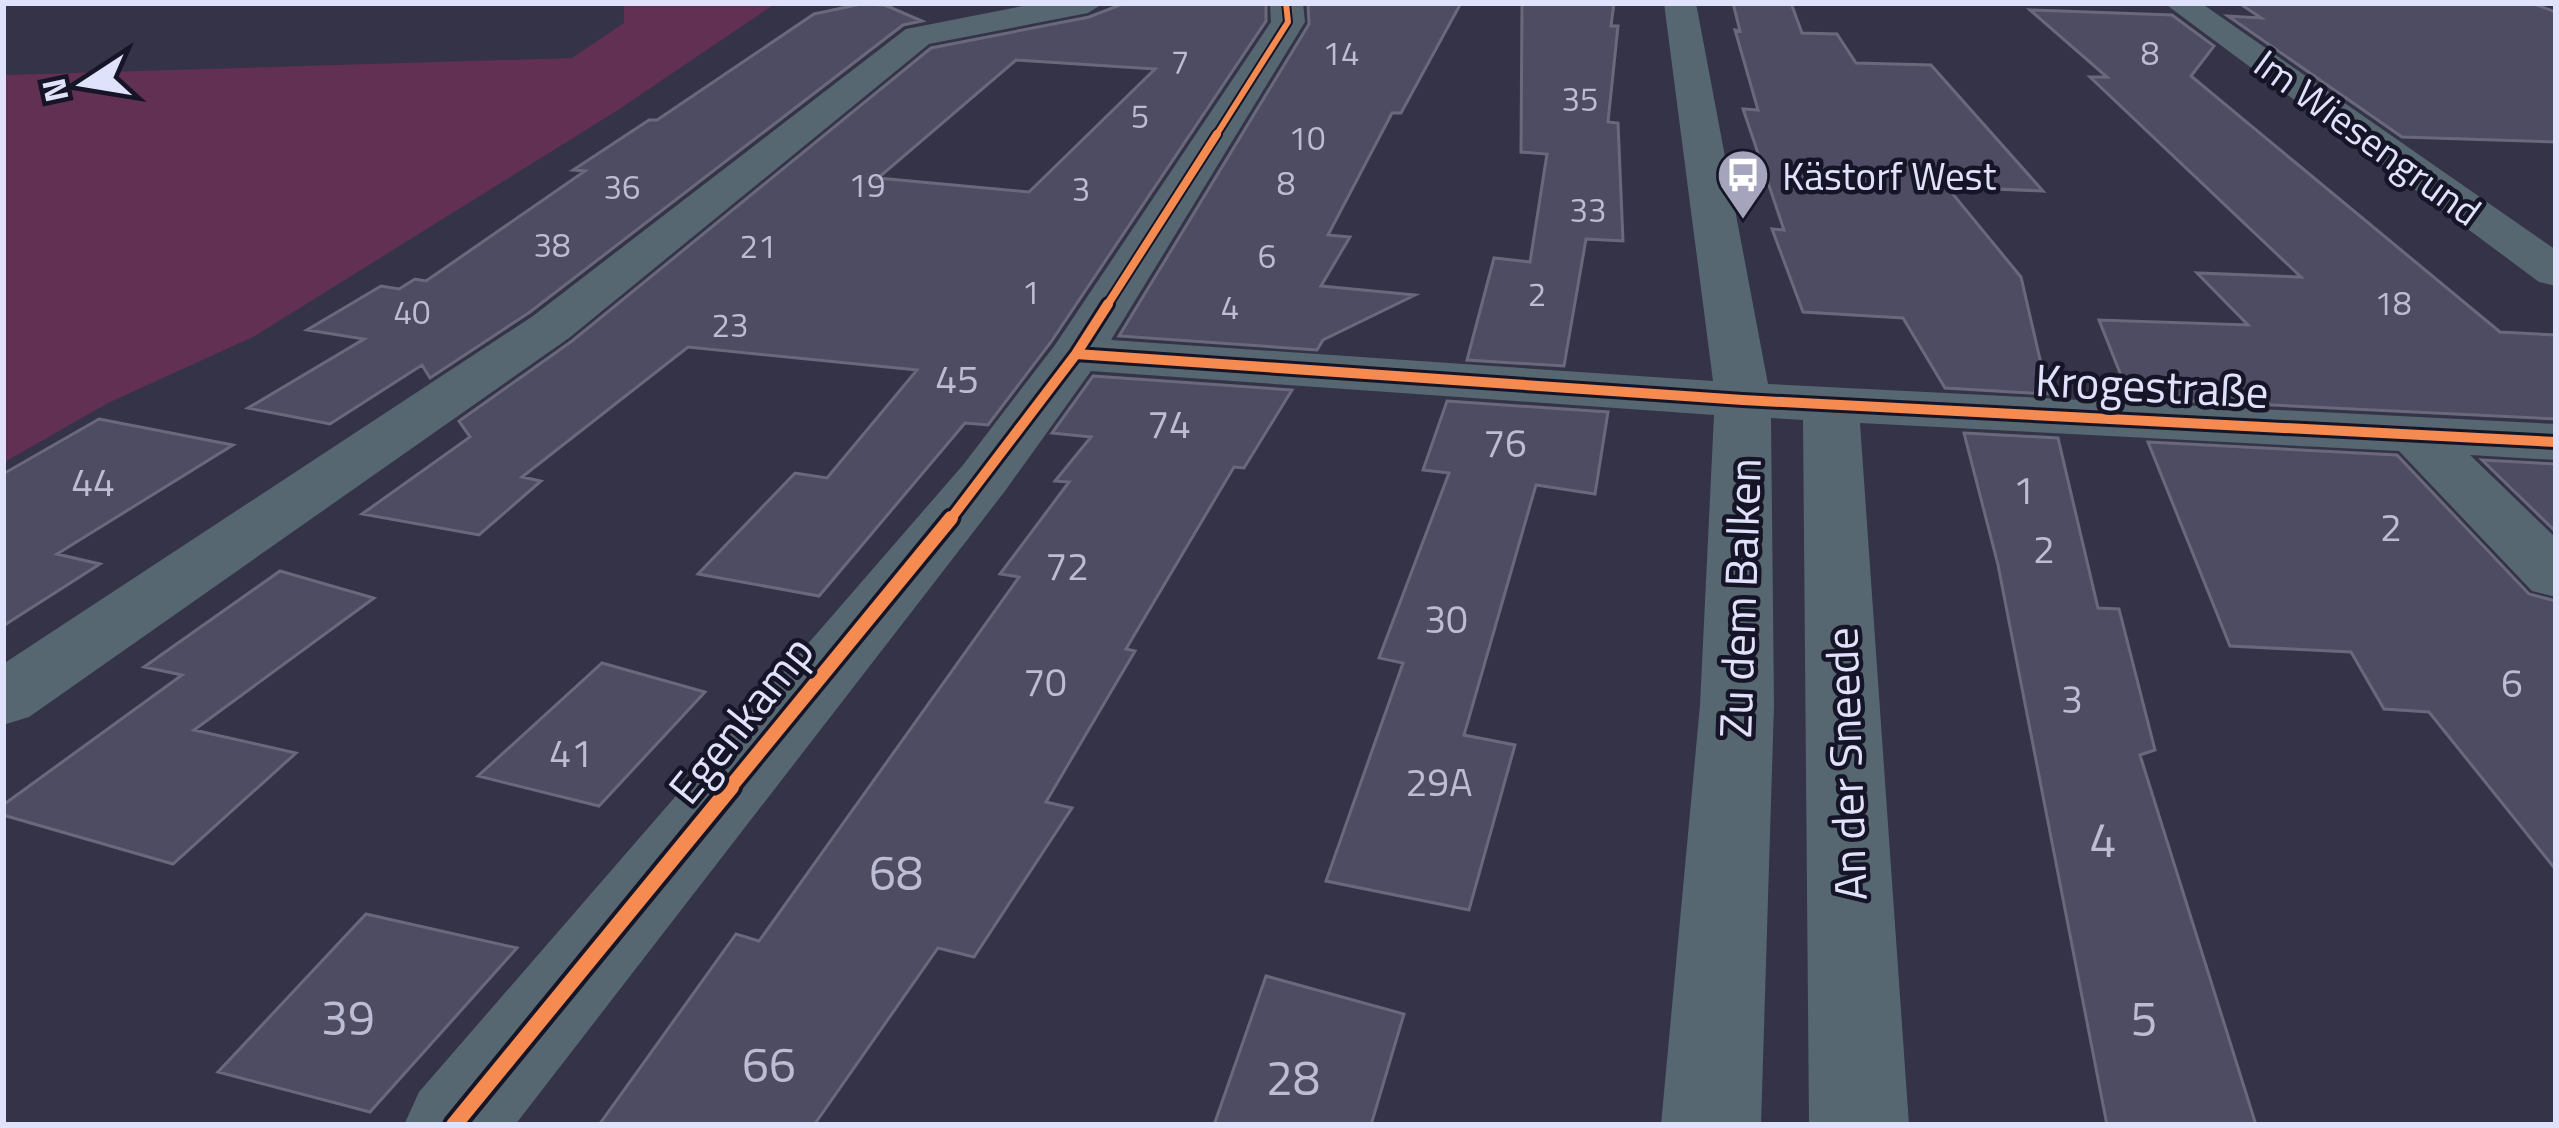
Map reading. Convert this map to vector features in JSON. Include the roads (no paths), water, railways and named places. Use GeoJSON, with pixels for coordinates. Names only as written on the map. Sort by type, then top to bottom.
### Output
{"type":"FeatureCollection","features":[{"type":"Feature","properties":{"kind":"street"},"geometry":{"type":"LineString","coordinates":[[3,699],[551,327],[912,40],[950,27],[1088,3]]}},
{"type":"Feature","properties":{"kind":"street","name":"Egenkamp"},"geometry":{"type":"LineString","coordinates":[[454,1125],[984,478],[1076,354],[1288,22],[1291,8],[1286,3]]}},
{"type":"Feature","properties":{"kind":"street","name":"Zu dem Balken"},"geometry":{"type":"LineString","coordinates":[[1680,3],[1744,400],[1737,705],[1711,1125]]}},
{"type":"Feature","properties":{"kind":"street","name":"Im Wiesengrund"},"geometry":{"type":"LineString","coordinates":[[2180,3],[2556,272]]}},
{"type":"Feature","properties":{"kind":"street"},"geometry":{"type":"LineString","coordinates":[[1076,354],[1744,400]]}},
{"type":"Feature","properties":{"kind":"street","name":"Krogestraße"},"geometry":{"type":"LineString","coordinates":[[1744,400],[2556,442]]}},
{"type":"Feature","properties":{"kind":"street","name":"An der Sneede"},"geometry":{"type":"LineString","coordinates":[[1831,404],[1859,1125]]}},
{"type":"Feature","properties":{"kind":"street"},"geometry":{"type":"LineString","coordinates":[[2416,435],[2556,576]]}},
{"type":"Feature","properties":{"kind":"place","name":"Kästorf West"},"geometry":{"type":"Point","coordinates":[1743,221]}}]}
